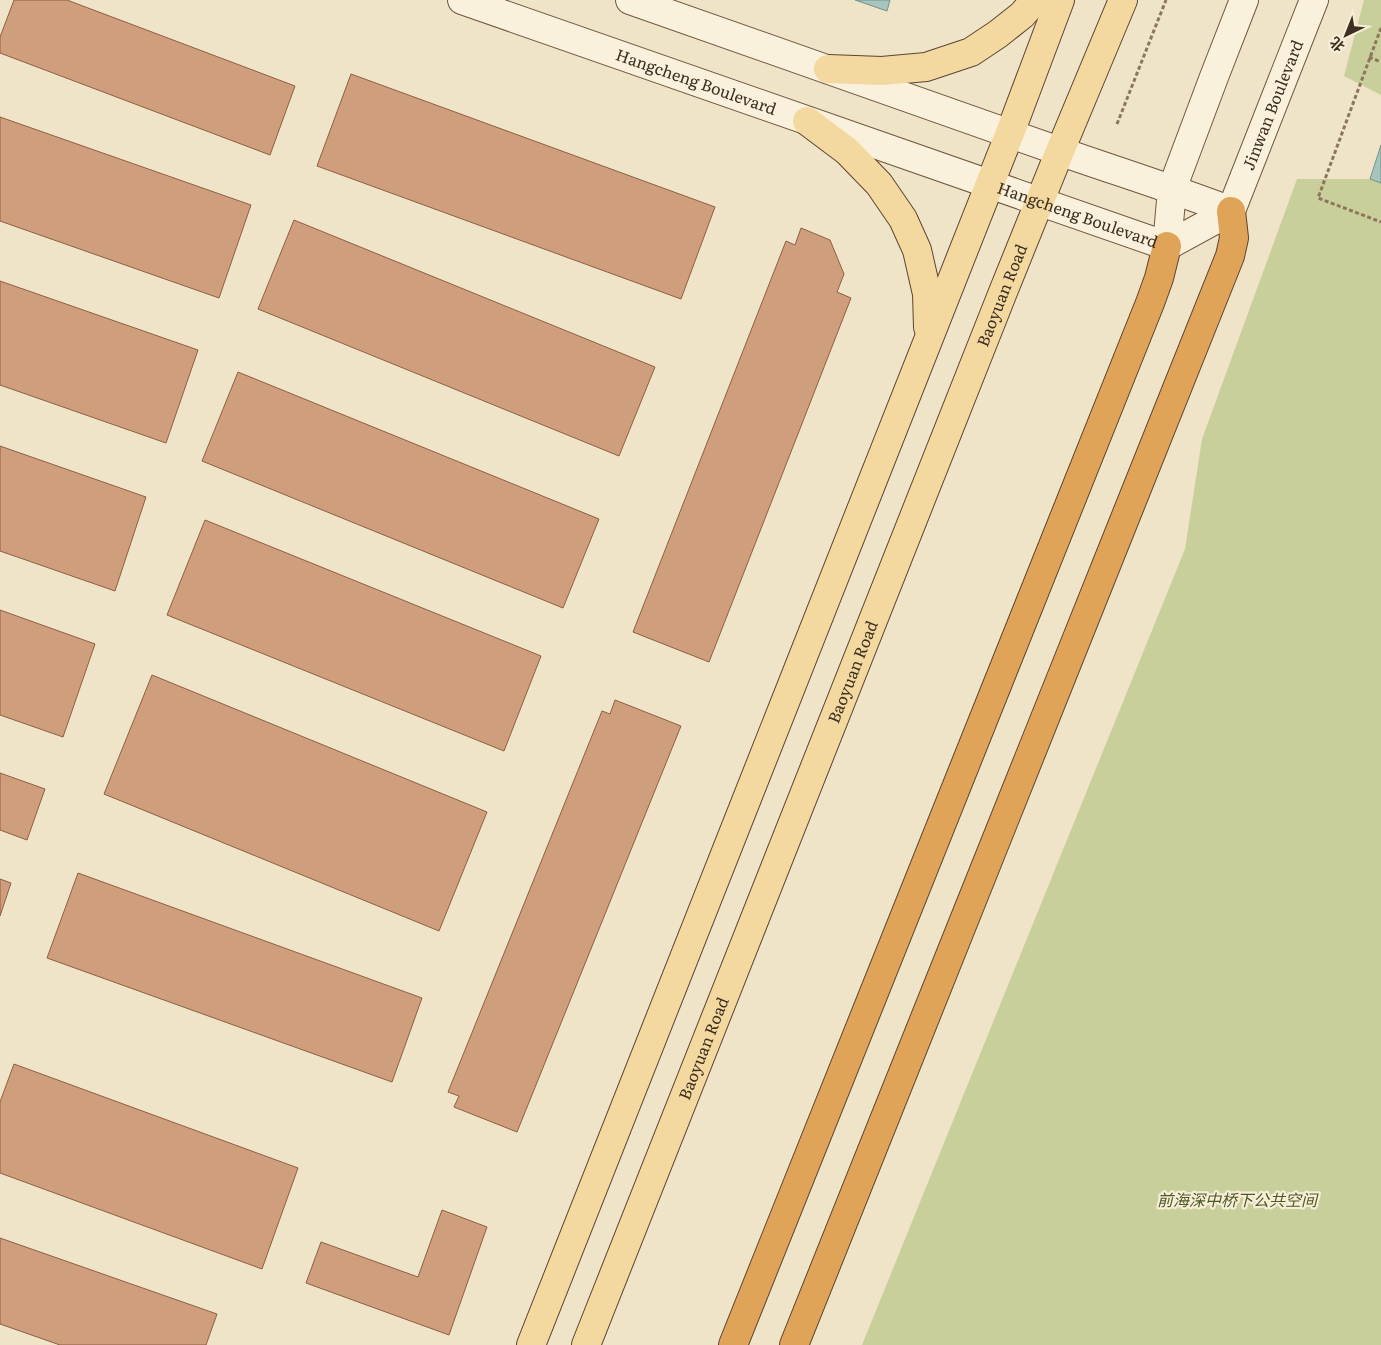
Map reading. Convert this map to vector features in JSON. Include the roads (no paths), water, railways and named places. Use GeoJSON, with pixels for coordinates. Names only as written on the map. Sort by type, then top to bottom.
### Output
{"type":"FeatureCollection","features":[{"type":"Feature","properties":{"kind":"highway"},"geometry":{"type":"LineString","coordinates":[[794,1345],[1230,256],[1234,238],[1231,211]]}},
{"type":"Feature","properties":{"kind":"highway"},"geometry":{"type":"LineString","coordinates":[[733,1345],[1150,303],[1167,246]]}},
{"type":"Feature","properties":{"kind":"main road","name":"Hangcheng Boulevard"},"geometry":{"type":"LineString","coordinates":[[462,0],[1167,246],[1231,211]]}},
{"type":"Feature","properties":{"kind":"main road"},"geometry":{"type":"LineString","coordinates":[[630,0],[1231,211]]}},
{"type":"Feature","properties":{"kind":"main road"},"geometry":{"type":"LineString","coordinates":[[828,69],[882,71],[926,66],[971,52],[1022,15],[1036,0]]}},
{"type":"Feature","properties":{"kind":"main road"},"geometry":{"type":"LineString","coordinates":[[531,1345],[1010,133],[1060,0]]}},
{"type":"Feature","properties":{"kind":"main road","name":"Baoyuan Road"},"geometry":{"type":"LineString","coordinates":[[586,1345],[1039,202],[1123,0]]}},
{"type":"Feature","properties":{"kind":"main road"},"geometry":{"type":"LineString","coordinates":[[1167,246],[1172,189],[1244,0]]}},
{"type":"Feature","properties":{"kind":"main road","name":"Jinwan Boulevard"},"geometry":{"type":"LineString","coordinates":[[1231,211],[1314,0]]}},
{"type":"Feature","properties":{"kind":"main road"},"geometry":{"type":"LineString","coordinates":[[807,120],[847,151],[879,184],[903,219],[918,250],[928,294],[929,336]]}},
{"type":"Feature","properties":{"kind":"water"},"geometry":{"type":"Polygon","coordinates":[[[855,0],[890,0],[887,11],[855,0]]]}},
{"type":"Feature","properties":{"kind":"water"},"geometry":{"type":"Polygon","coordinates":[[[1381,145],[1381,183],[1370,179],[1381,145]]]}},
{"type":"Feature","properties":{"kind":"park label","name":"前海深中桥下公共空间"},"geometry":{"type":"Point","coordinates":[1237,1200]}}]}
